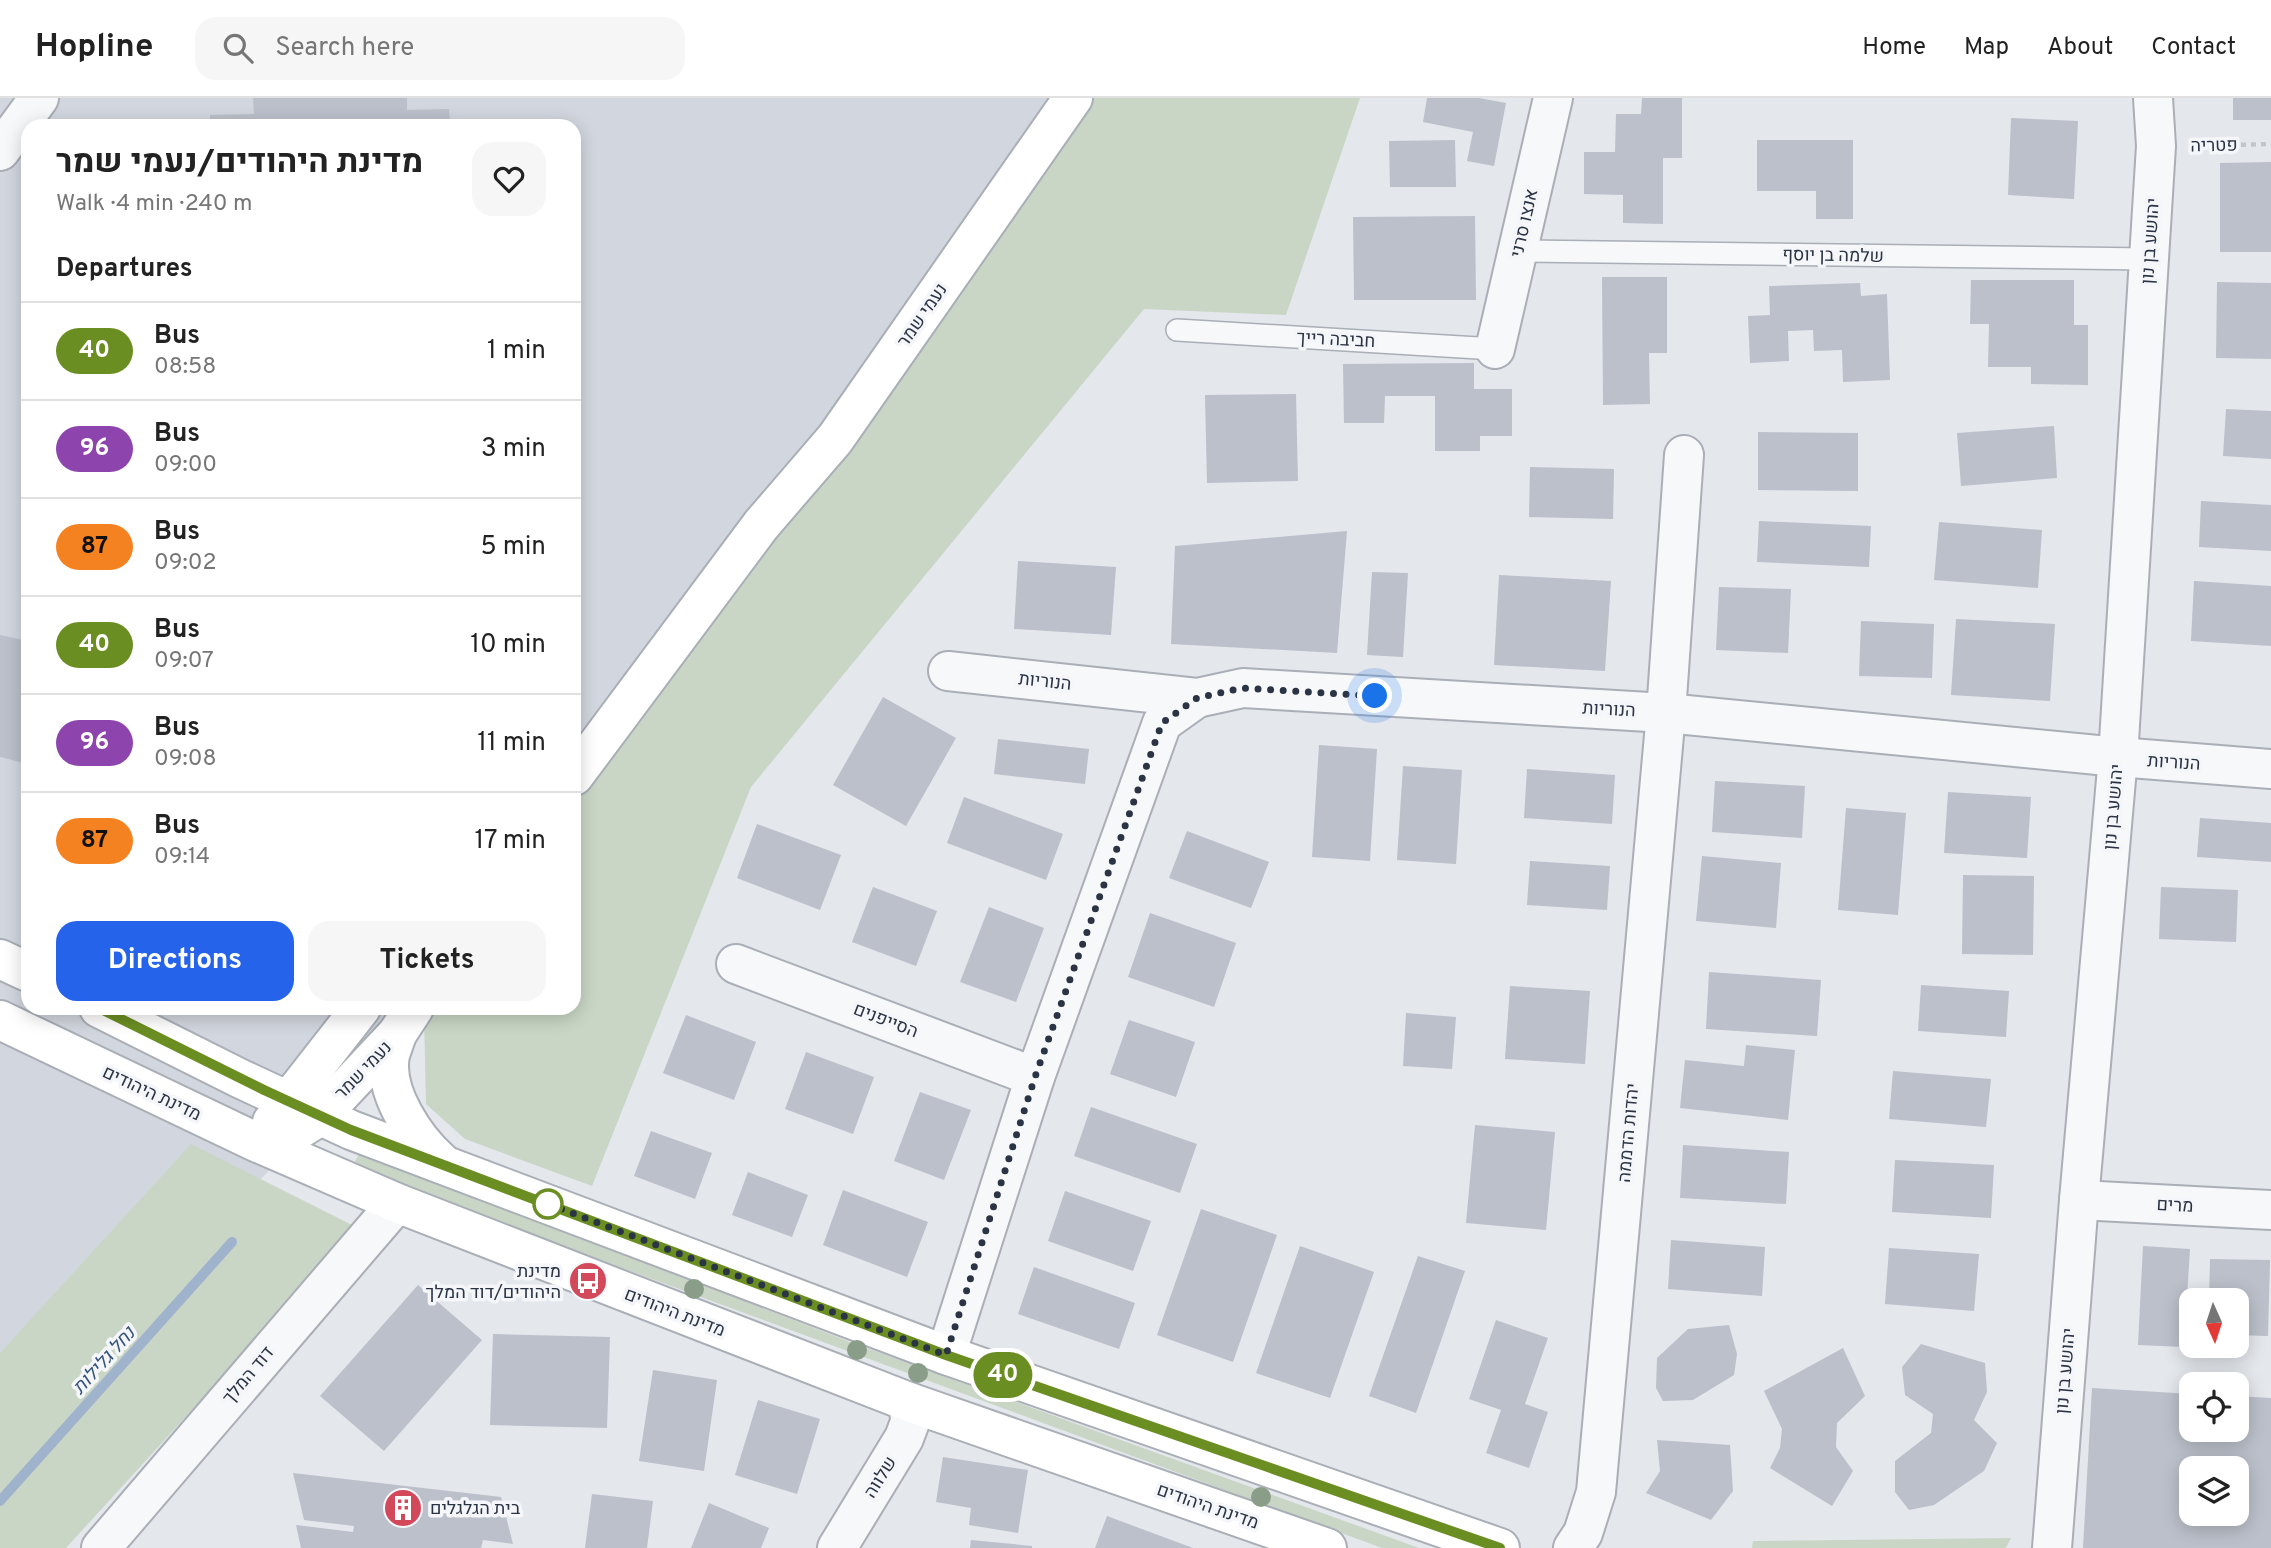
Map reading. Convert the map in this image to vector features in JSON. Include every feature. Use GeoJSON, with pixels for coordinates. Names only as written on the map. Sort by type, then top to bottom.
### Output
{"type":"FeatureCollection","features":[{"type":"Feature","properties":{"kind":"street"},"geometry":{"type":"LineString","coordinates":[[24,119],[39,98]]}},
{"type":"Feature","properties":{"kind":"street","name":"נעמי שמר"},"geometry":{"type":"LineString","coordinates":[[761,526],[832,414],[1049,98]]}},
{"type":"Feature","properties":{"kind":"street","name":"נעמי שמר"},"geometry":{"type":"LineString","coordinates":[[581,767],[761,526],[835,439],[1073,98]]}},
{"type":"Feature","properties":{"kind":"street","name":"אנצו סרני"},"geometry":{"type":"LineString","coordinates":[[1495,349],[1553,98]]}},
{"type":"Feature","properties":{"kind":"street","name":"יהושע בן נון"},"geometry":{"type":"LineString","coordinates":[[2035,1548],[2052,1531],[2118,757],[2156,146],[2153,98]]}},
{"type":"Feature","properties":{"kind":"street"},"geometry":{"type":"LineString","coordinates":[[0,151],[21,122]]}},
{"type":"Feature","properties":{"kind":"street","name":"יהדות הדממה"},"geometry":{"type":"LineString","coordinates":[[1573,1548],[1583,1533],[1596,1492],[1666,713],[1684,455]]}},
{"type":"Feature","properties":{"kind":"street","name":"הנוריות"},"geometry":{"type":"LineString","coordinates":[[948,671],[1197,698],[1242,688],[1666,713],[2118,757],[2271,769]]}},
{"type":"Feature","properties":{"kind":"street"},"geometry":{"type":"LineString","coordinates":[[946,1355],[1035,1077],[1162,723],[1197,698]]}},
{"type":"Feature","properties":{"kind":"street"},"geometry":{"type":"LineString","coordinates":[[0,959],[21,969]]}},
{"type":"Feature","properties":{"kind":"street","name":"הסייפנים"},"geometry":{"type":"LineString","coordinates":[[736,964],[1035,1077]]}},
{"type":"Feature","properties":{"kind":"street"},"geometry":{"type":"LineString","coordinates":[[113,1015],[303,1109],[443,1164],[946,1355],[1500,1548]]}},
{"type":"Feature","properties":{"kind":"street","name":"נעמי שמר"},"geometry":{"type":"LineString","coordinates":[[303,1109],[329,1048],[355,1015]]}},
{"type":"Feature","properties":{"kind":"street","name":"מדינת היהודים"},"geometry":{"type":"LineString","coordinates":[[0,1020],[263,1145],[397,1203],[909,1402],[1327,1548]]}},
{"type":"Feature","properties":{"kind":"street"},"geometry":{"type":"LineString","coordinates":[[405,1021],[390,1057],[390,1072],[400,1107],[430,1152],[443,1164]]}},
{"type":"Feature","properties":{"kind":"street","name":"נעמי שמר"},"geometry":{"type":"LineString","coordinates":[[263,1145],[405,1021]]}},
{"type":"Feature","properties":{"kind":"street"},"geometry":{"type":"LineString","coordinates":[[241,1079],[290,1068],[329,1048]]}},
{"type":"Feature","properties":{"kind":"street","name":"מרים"},"geometry":{"type":"LineString","coordinates":[[2079,1200],[2271,1210]]}},
{"type":"Feature","properties":{"kind":"street","name":"דוד המלך"},"geometry":{"type":"LineString","coordinates":[[101,1548],[397,1203]]}},
{"type":"Feature","properties":{"kind":"street","name":"שלווה"},"geometry":{"type":"LineString","coordinates":[[837,1548],[904,1438],[910,1422],[909,1402]]}},
{"type":"Feature","properties":{"kind":"lane","name":"שלמה בן יוסף"},"geometry":{"type":"LineString","coordinates":[[1517,251],[2149,259]]}},
{"type":"Feature","properties":{"kind":"lane","name":"חביבה רייך"},"geometry":{"type":"LineString","coordinates":[[1177,330],[1495,349]]}},
{"type":"Feature","properties":{"kind":"path","name":"פטריה"},"geometry":{"type":"LineString","coordinates":[[2156,146],[2271,144]]}},
{"type":"Feature","properties":{"kind":"shaded area"},"geometry":{"type":"Polygon","coordinates":[[[0,98],[1073,98],[581,766],[581,119],[21,119],[21,1015],[408,1015],[319,1117],[0,1458],[0,98]]]}},
{"type":"Feature","properties":{"kind":"green space"},"geometry":{"type":"Polygon","coordinates":[[[1076,98],[1360,98],[1286,315],[1144,309],[751,787],[592,1186],[465,1139],[426,1104],[424,1017],[581,1015],[581,795],[761,525],[1076,98]]]}},
{"type":"Feature","properties":{"kind":"green space"},"geometry":{"type":"Polygon","coordinates":[[[191,1144],[358,1228],[66,1548],[0,1548],[0,1353],[191,1144]]]}},
{"type":"Feature","properties":{"kind":"green space"},"geometry":{"type":"Polygon","coordinates":[[[361,1151],[850,1342],[1419,1548],[1382,1548],[351,1168],[361,1151]]]}},
{"type":"Feature","properties":{"kind":"green space"},"geometry":{"type":"Polygon","coordinates":[[[2011,1538],[2006,1548],[1752,1548],[1753,1541],[2011,1538]]]}},
{"type":"Feature","properties":{"kind":"building"},"geometry":{"type":"Polygon","coordinates":[[[253,98],[407,98],[407,110],[449,109],[450,119],[210,119],[210,115],[254,114],[253,98]]]}},
{"type":"Feature","properties":{"kind":"building"},"geometry":{"type":"Polygon","coordinates":[[[1427,98],[1479,98],[1506,103],[1494,166],[1467,161],[1473,132],[1423,122],[1427,98]]]}},
{"type":"Feature","properties":{"kind":"building"},"geometry":{"type":"Polygon","coordinates":[[[1642,98],[1682,98],[1682,158],[1663,158],[1663,224],[1623,223],[1623,195],[1584,194],[1584,152],[1615,152],[1616,114],[1641,114],[1642,98]]]}},
{"type":"Feature","properties":{"kind":"building"},"geometry":{"type":"Polygon","coordinates":[[[2233,98],[2271,98],[2271,120],[2233,120],[2233,98]]]}},
{"type":"Feature","properties":{"kind":"building"},"geometry":{"type":"Polygon","coordinates":[[[2011,118],[2078,121],[2074,199],[2008,195],[2011,118]]]}},
{"type":"Feature","properties":{"kind":"building"},"geometry":{"type":"Polygon","coordinates":[[[1455,140],[1456,187],[1390,187],[1389,141],[1455,140]]]}},
{"type":"Feature","properties":{"kind":"building"},"geometry":{"type":"Polygon","coordinates":[[[1757,140],[1853,140],[1853,219],[1816,219],[1816,191],[1757,191],[1757,140]]]}},
{"type":"Feature","properties":{"kind":"building"},"geometry":{"type":"Polygon","coordinates":[[[2271,162],[2271,252],[2220,252],[2220,163],[2271,162]]]}},
{"type":"Feature","properties":{"kind":"building"},"geometry":{"type":"Polygon","coordinates":[[[1475,216],[1476,300],[1354,300],[1353,217],[1475,216]]]}},
{"type":"Feature","properties":{"kind":"building"},"geometry":{"type":"Polygon","coordinates":[[[1602,277],[1667,277],[1667,353],[1649,353],[1650,404],[1603,405],[1602,277]]]}},
{"type":"Feature","properties":{"kind":"building"},"geometry":{"type":"Polygon","coordinates":[[[1971,280],[2074,280],[2074,325],[2088,325],[2088,385],[2031,384],[2031,367],[1988,367],[1989,324],[1970,324],[1971,280]]]}},
{"type":"Feature","properties":{"kind":"building"},"geometry":{"type":"Polygon","coordinates":[[[2217,282],[2271,283],[2271,359],[2216,358],[2217,282]]]}},
{"type":"Feature","properties":{"kind":"building"},"geometry":{"type":"Polygon","coordinates":[[[1860,283],[1861,296],[1887,294],[1890,380],[1843,382],[1842,350],[1814,351],[1813,330],[1788,331],[1789,361],[1750,363],[1748,316],[1770,315],[1769,286],[1860,283]]]}},
{"type":"Feature","properties":{"kind":"building"},"geometry":{"type":"Polygon","coordinates":[[[1474,363],[1474,389],[1512,389],[1512,436],[1480,436],[1480,451],[1435,451],[1435,396],[1385,396],[1384,423],[1344,423],[1343,364],[1474,363]]]}},
{"type":"Feature","properties":{"kind":"building"},"geometry":{"type":"Polygon","coordinates":[[[1296,394],[1298,481],[1207,483],[1205,395],[1296,394]]]}},
{"type":"Feature","properties":{"kind":"building"},"geometry":{"type":"Polygon","coordinates":[[[2226,409],[2271,411],[2271,459],[2223,456],[2226,409]]]}},
{"type":"Feature","properties":{"kind":"building"},"geometry":{"type":"Polygon","coordinates":[[[2054,426],[2057,478],[1961,486],[1957,433],[2054,426]]]}},
{"type":"Feature","properties":{"kind":"building"},"geometry":{"type":"Polygon","coordinates":[[[1758,432],[1858,433],[1858,491],[1758,490],[1758,432]]]}},
{"type":"Feature","properties":{"kind":"building"},"geometry":{"type":"Polygon","coordinates":[[[1530,467],[1614,469],[1613,519],[1529,517],[1530,467]]]}},
{"type":"Feature","properties":{"kind":"building"},"geometry":{"type":"Polygon","coordinates":[[[2201,501],[2271,505],[2271,551],[2199,547],[2201,501]]]}},
{"type":"Feature","properties":{"kind":"building"},"geometry":{"type":"Polygon","coordinates":[[[1759,521],[1871,526],[1869,567],[1757,562],[1759,521]]]}},
{"type":"Feature","properties":{"kind":"building"},"geometry":{"type":"Polygon","coordinates":[[[1939,522],[2042,530],[2038,588],[1934,580],[1939,522]]]}},
{"type":"Feature","properties":{"kind":"building"},"geometry":{"type":"Polygon","coordinates":[[[1347,531],[1337,653],[1171,644],[1175,546],[1347,531]]]}},
{"type":"Feature","properties":{"kind":"building"},"geometry":{"type":"Polygon","coordinates":[[[1018,561],[1116,567],[1111,635],[1014,629],[1018,561]]]}},
{"type":"Feature","properties":{"kind":"building"},"geometry":{"type":"Polygon","coordinates":[[[1372,572],[1408,573],[1403,657],[1367,655],[1372,572]]]}},
{"type":"Feature","properties":{"kind":"building"},"geometry":{"type":"Polygon","coordinates":[[[1499,575],[1611,581],[1605,671],[1494,665],[1499,575]]]}},
{"type":"Feature","properties":{"kind":"building"},"geometry":{"type":"Polygon","coordinates":[[[2194,581],[2271,586],[2271,646],[2191,641],[2194,581]]]}},
{"type":"Feature","properties":{"kind":"building"},"geometry":{"type":"Polygon","coordinates":[[[1719,587],[1791,589],[1788,653],[1716,650],[1719,587]]]}},
{"type":"Feature","properties":{"kind":"building"},"geometry":{"type":"Polygon","coordinates":[[[1956,619],[2055,624],[2050,701],[1951,695],[1956,619]]]}},
{"type":"Feature","properties":{"kind":"building"},"geometry":{"type":"Polygon","coordinates":[[[1861,621],[1934,624],[1932,678],[1859,676],[1861,621]]]}},
{"type":"Feature","properties":{"kind":"building"},"geometry":{"type":"Polygon","coordinates":[[[0,635],[21,640],[21,762],[0,757],[0,635]]]}},
{"type":"Feature","properties":{"kind":"building"},"geometry":{"type":"Polygon","coordinates":[[[883,697],[956,738],[906,826],[833,785],[883,697]]]}},
{"type":"Feature","properties":{"kind":"building"},"geometry":{"type":"Polygon","coordinates":[[[998,739],[1089,749],[1085,784],[994,774],[998,739]]]}},
{"type":"Feature","properties":{"kind":"building"},"geometry":{"type":"Polygon","coordinates":[[[1319,745],[1377,749],[1370,861],[1312,857],[1319,745]]]}},
{"type":"Feature","properties":{"kind":"building"},"geometry":{"type":"Polygon","coordinates":[[[1403,766],[1462,770],[1456,864],[1397,860],[1403,766]]]}},
{"type":"Feature","properties":{"kind":"building"},"geometry":{"type":"Polygon","coordinates":[[[1527,769],[1615,775],[1612,824],[1524,818],[1527,769]]]}},
{"type":"Feature","properties":{"kind":"building"},"geometry":{"type":"Polygon","coordinates":[[[1715,781],[1805,786],[1802,838],[1712,832],[1715,781]]]}},
{"type":"Feature","properties":{"kind":"building"},"geometry":{"type":"Polygon","coordinates":[[[1948,792],[2031,797],[2027,858],[1944,853],[1948,792]]]}},
{"type":"Feature","properties":{"kind":"building"},"geometry":{"type":"Polygon","coordinates":[[[964,797],[1063,834],[1046,880],[947,843],[964,797]]]}},
{"type":"Feature","properties":{"kind":"building"},"geometry":{"type":"Polygon","coordinates":[[[1846,808],[1906,813],[1898,915],[1838,910],[1846,808]]]}},
{"type":"Feature","properties":{"kind":"building"},"geometry":{"type":"Polygon","coordinates":[[[2200,818],[2271,823],[2271,862],[2197,857],[2200,818]]]}},
{"type":"Feature","properties":{"kind":"building"},"geometry":{"type":"Polygon","coordinates":[[[757,824],[841,855],[820,910],[737,878],[757,824]]]}},
{"type":"Feature","properties":{"kind":"building"},"geometry":{"type":"Polygon","coordinates":[[[1187,831],[1269,862],[1251,908],[1169,878],[1187,831]]]}},
{"type":"Feature","properties":{"kind":"building"},"geometry":{"type":"Polygon","coordinates":[[[1702,856],[1781,863],[1776,928],[1696,921],[1702,856]]]}},
{"type":"Feature","properties":{"kind":"building"},"geometry":{"type":"Polygon","coordinates":[[[1530,861],[1610,866],[1607,910],[1527,905],[1530,861]]]}},
{"type":"Feature","properties":{"kind":"building"},"geometry":{"type":"Polygon","coordinates":[[[1963,875],[2034,876],[2033,955],[1962,954],[1963,875]]]}},
{"type":"Feature","properties":{"kind":"building"},"geometry":{"type":"Polygon","coordinates":[[[873,887],[937,911],[916,966],[852,942],[873,887]]]}},
{"type":"Feature","properties":{"kind":"building"},"geometry":{"type":"Polygon","coordinates":[[[2161,887],[2238,890],[2236,942],[2159,939],[2161,887]]]}},
{"type":"Feature","properties":{"kind":"building"},"geometry":{"type":"Polygon","coordinates":[[[989,907],[1044,928],[1016,1002],[960,982],[989,907]]]}},
{"type":"Feature","properties":{"kind":"building"},"geometry":{"type":"Polygon","coordinates":[[[1150,913],[1236,943],[1214,1007],[1128,977],[1150,913]]]}},
{"type":"Feature","properties":{"kind":"building"},"geometry":{"type":"Polygon","coordinates":[[[1709,972],[1821,980],[1817,1036],[1706,1029],[1709,972]]]}},
{"type":"Feature","properties":{"kind":"building"},"geometry":{"type":"Polygon","coordinates":[[[1921,985],[2009,991],[2006,1037],[1918,1031],[1921,985]]]}},
{"type":"Feature","properties":{"kind":"building"},"geometry":{"type":"Polygon","coordinates":[[[1510,986],[1590,991],[1585,1064],[1505,1059],[1510,986]]]}},
{"type":"Feature","properties":{"kind":"building"},"geometry":{"type":"Polygon","coordinates":[[[1406,1013],[1456,1017],[1452,1069],[1403,1066],[1406,1013]]]}},
{"type":"Feature","properties":{"kind":"building"},"geometry":{"type":"Polygon","coordinates":[[[686,1015],[756,1042],[734,1100],[663,1073],[686,1015]]]}},
{"type":"Feature","properties":{"kind":"building"},"geometry":{"type":"Polygon","coordinates":[[[1129,1020],[1195,1042],[1176,1097],[1110,1074],[1129,1020]]]}},
{"type":"Feature","properties":{"kind":"building"},"geometry":{"type":"Polygon","coordinates":[[[1746,1045],[1795,1050],[1788,1120],[1680,1108],[1685,1060],[1744,1066],[1746,1045]]]}},
{"type":"Feature","properties":{"kind":"building"},"geometry":{"type":"Polygon","coordinates":[[[806,1052],[874,1077],[853,1134],[785,1109],[806,1052]]]}},
{"type":"Feature","properties":{"kind":"building"},"geometry":{"type":"Polygon","coordinates":[[[1893,1071],[1991,1079],[1986,1127],[1889,1119],[1893,1071]]]}},
{"type":"Feature","properties":{"kind":"building"},"geometry":{"type":"Polygon","coordinates":[[[920,1092],[971,1110],[944,1180],[894,1161],[920,1092]]]}},
{"type":"Feature","properties":{"kind":"building"},"geometry":{"type":"Polygon","coordinates":[[[1091,1107],[1197,1144],[1180,1193],[1074,1156],[1091,1107]]]}},
{"type":"Feature","properties":{"kind":"building"},"geometry":{"type":"Polygon","coordinates":[[[1475,1125],[1555,1132],[1546,1230],[1466,1223],[1475,1125]]]}},
{"type":"Feature","properties":{"kind":"building"},"geometry":{"type":"Polygon","coordinates":[[[651,1131],[712,1153],[695,1199],[634,1176],[651,1131]]]}},
{"type":"Feature","properties":{"kind":"building"},"geometry":{"type":"Polygon","coordinates":[[[1683,1145],[1789,1152],[1786,1204],[1680,1198],[1683,1145]]]}},
{"type":"Feature","properties":{"kind":"building"},"geometry":{"type":"Polygon","coordinates":[[[1895,1160],[1994,1165],[1991,1218],[1892,1212],[1895,1160]]]}},
{"type":"Feature","properties":{"kind":"building"},"geometry":{"type":"Polygon","coordinates":[[[748,1172],[808,1195],[792,1237],[732,1215],[748,1172]]]}},
{"type":"Feature","properties":{"kind":"building"},"geometry":{"type":"Polygon","coordinates":[[[843,1190],[928,1222],[907,1277],[823,1245],[843,1190]]]}},
{"type":"Feature","properties":{"kind":"building"},"geometry":{"type":"Polygon","coordinates":[[[1065,1191],[1151,1221],[1133,1271],[1048,1241],[1065,1191]]]}},
{"type":"Feature","properties":{"kind":"building"},"geometry":{"type":"Polygon","coordinates":[[[1201,1209],[1277,1235],[1233,1362],[1157,1335],[1201,1209]]]}},
{"type":"Feature","properties":{"kind":"building"},"geometry":{"type":"Polygon","coordinates":[[[1671,1240],[1765,1247],[1762,1296],[1668,1289],[1671,1240]]]}},
{"type":"Feature","properties":{"kind":"building"},"geometry":{"type":"Polygon","coordinates":[[[1300,1246],[1374,1272],[1330,1398],[1256,1373],[1300,1246]]]}},
{"type":"Feature","properties":{"kind":"building"},"geometry":{"type":"Polygon","coordinates":[[[2143,1246],[2190,1249],[2188,1288],[2179,1288],[2179,1347],[2138,1345],[2143,1246]]]}},
{"type":"Feature","properties":{"kind":"building"},"geometry":{"type":"Polygon","coordinates":[[[1889,1248],[1979,1254],[1974,1311],[1885,1304],[1889,1248]]]}},
{"type":"Feature","properties":{"kind":"building"},"geometry":{"type":"Polygon","coordinates":[[[1418,1256],[1465,1271],[1416,1413],[1369,1396],[1418,1256]]]}},
{"type":"Feature","properties":{"kind":"building"},"geometry":{"type":"Polygon","coordinates":[[[2210,1259],[2270,1260],[2268,1336],[2249,1335],[2249,1288],[2209,1288],[2210,1259]]]}},
{"type":"Feature","properties":{"kind":"building"},"geometry":{"type":"Polygon","coordinates":[[[1034,1267],[1135,1303],[1119,1349],[1018,1314],[1034,1267]]]}},
{"type":"Feature","properties":{"kind":"building"},"geometry":{"type":"Polygon","coordinates":[[[418,1285],[482,1340],[384,1451],[320,1396],[418,1285]]]}},
{"type":"Feature","properties":{"kind":"building"},"geometry":{"type":"Polygon","coordinates":[[[1496,1320],[1548,1338],[1525,1404],[1548,1412],[1529,1468],[1486,1453],[1501,1410],[1469,1399],[1496,1320]]]}},
{"type":"Feature","properties":{"kind":"building"},"geometry":{"type":"Polygon","coordinates":[[[1729,1325],[1737,1354],[1734,1375],[1693,1400],[1663,1401],[1656,1388],[1657,1358],[1688,1329],[1729,1325]]]}},
{"type":"Feature","properties":{"kind":"building"},"geometry":{"type":"Polygon","coordinates":[[[493,1334],[610,1337],[607,1428],[490,1425],[493,1334]]]}},
{"type":"Feature","properties":{"kind":"building"},"geometry":{"type":"Polygon","coordinates":[[[1921,1344],[1985,1363],[1987,1392],[1974,1420],[1997,1443],[1984,1471],[1934,1505],[1909,1510],[1895,1492],[1895,1461],[1931,1433],[1933,1414],[1905,1395],[1902,1367],[1921,1344]]]}},
{"type":"Feature","properties":{"kind":"building"},"geometry":{"type":"Polygon","coordinates":[[[1843,1348],[1865,1396],[1837,1423],[1836,1447],[1853,1471],[1832,1506],[1770,1468],[1780,1448],[1782,1429],[1764,1391],[1843,1348]]]}},
{"type":"Feature","properties":{"kind":"building"},"geometry":{"type":"Polygon","coordinates":[[[653,1370],[717,1380],[704,1471],[639,1461],[653,1370]]]}},
{"type":"Feature","properties":{"kind":"building"},"geometry":{"type":"Polygon","coordinates":[[[2092,1388],[2179,1393],[2179,1442],[2249,1442],[2249,1397],[2271,1398],[2271,1548],[2083,1548],[2092,1388]]]}},
{"type":"Feature","properties":{"kind":"building"},"geometry":{"type":"Polygon","coordinates":[[[758,1400],[820,1419],[797,1494],[735,1475],[758,1400]]]}},
{"type":"Feature","properties":{"kind":"building"},"geometry":{"type":"Polygon","coordinates":[[[1657,1440],[1730,1445],[1733,1491],[1711,1520],[1646,1493],[1660,1471],[1657,1440]]]}},
{"type":"Feature","properties":{"kind":"building"},"geometry":{"type":"Polygon","coordinates":[[[943,1457],[1028,1470],[1018,1533],[969,1525],[971,1508],[936,1502],[943,1457]]]}},
{"type":"Feature","properties":{"kind":"building","name":"בית הגלגלים"},"geometry":{"type":"Polygon","coordinates":[[[293,1473],[501,1497],[513,1544],[483,1540],[481,1548],[301,1548],[296,1525],[353,1532],[354,1526],[304,1520],[293,1473]]]}},
{"type":"Feature","properties":{"kind":"building"},"geometry":{"type":"Polygon","coordinates":[[[592,1494],[653,1501],[647,1548],[585,1548],[592,1494]]]}},
{"type":"Feature","properties":{"kind":"building"},"geometry":{"type":"Polygon","coordinates":[[[709,1503],[769,1528],[761,1548],[691,1548],[709,1503]]]}},
{"type":"Feature","properties":{"kind":"building"},"geometry":{"type":"Polygon","coordinates":[[[1107,1516],[1193,1548],[1095,1548],[1107,1516]]]}},
{"type":"Feature","properties":{"kind":"building"},"geometry":{"type":"Polygon","coordinates":[[[971,1540],[1032,1546],[1032,1548],[970,1548],[971,1540]]]}},
{"type":"Feature","properties":{"kind":"waterway","name":"נחל גלילות"},"geometry":{"type":"LineString","coordinates":[[0,1501],[232,1242]]}},
{"type":"Feature","properties":{"kind":"bus line","name":"40"},"geometry":{"type":"LineString","coordinates":[[113,1015],[201,1060],[351,1130],[946,1355],[1500,1548]]}},
{"type":"Feature","properties":{"kind":"place","name":"מדינת היהודים/דוד המלך"},"geometry":{"type":"Point","coordinates":[588,1281]}},
{"type":"Feature","properties":{"kind":"place","name":"בית הגלגלים"},"geometry":{"type":"Point","coordinates":[403,1508]}},
{"type":"Feature","properties":{"kind":"route"},"geometry":{"type":"LineString","coordinates":[[548,1204],[543,1202],[946,1355],[1035,1077],[1162,723],[1197,698],[1242,688],[1375,696]]}}]}
